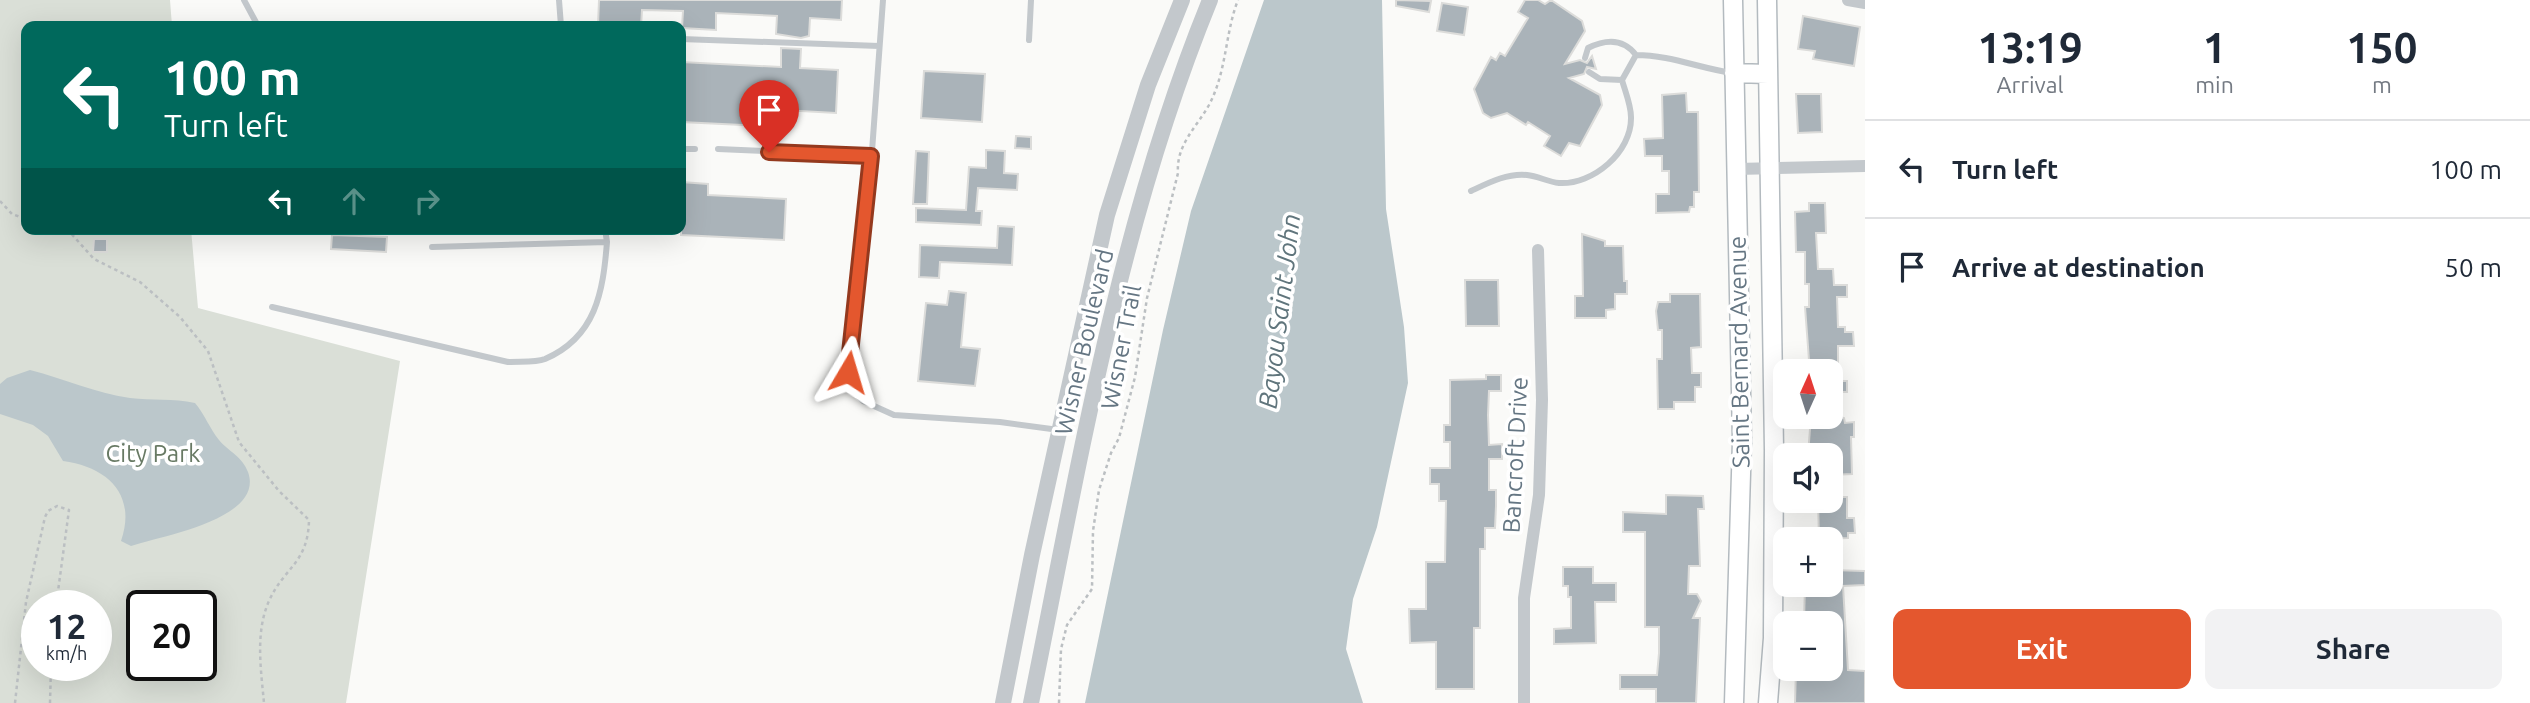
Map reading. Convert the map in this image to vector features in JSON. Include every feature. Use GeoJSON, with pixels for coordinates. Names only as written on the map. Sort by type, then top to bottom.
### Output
{"type":"FeatureCollection","features":[{"type":"Feature","properties":{"kind":"main road","name":"Saint Bernard Avenue"},"geometry":{"type":"LineString","coordinates":[[1733,0],[1742,498],[1734,703]]}},
{"type":"Feature","properties":{"kind":"main road","name":"Saint Bernard Avenue"},"geometry":{"type":"LineString","coordinates":[[1767,0],[1773,443]]}},
{"type":"Feature","properties":{"kind":"main road"},"geometry":{"type":"LineString","coordinates":[[1734,74],[1768,74]]}},
{"type":"Feature","properties":{"kind":"main road"},"geometry":{"type":"LineString","coordinates":[[1742,498],[1773,499]]}},
{"type":"Feature","properties":{"kind":"main road","name":"Saint Bernard Avenue"},"geometry":{"type":"LineString","coordinates":[[1768,703],[1773,638],[1774,513]]}},
{"type":"Feature","properties":{"kind":"street","name":"Wisner Boulevard"},"geometry":{"type":"LineString","coordinates":[[1003,703],[1059,430],[1107,215],[1148,85],[1182,0]]}},
{"type":"Feature","properties":{"kind":"street","name":"Wisner Boulevard"},"geometry":{"type":"LineString","coordinates":[[1031,703],[1104,346],[1138,206],[1168,109],[1210,0]]}},
{"type":"Feature","properties":{"kind":"street"},"geometry":{"type":"LineString","coordinates":[[1848,0],[1865,3]]}},
{"type":"Feature","properties":{"kind":"street"},"geometry":{"type":"LineString","coordinates":[[1736,169],[1865,166]]}},
{"type":"Feature","properties":{"kind":"street","name":"Bancroft Drive"},"geometry":{"type":"LineString","coordinates":[[1524,703],[1524,598],[1539,495],[1542,400],[1538,250]]}},
{"type":"Feature","properties":{"kind":"lane"},"geometry":{"type":"LineString","coordinates":[[244,0],[255,21]]}},
{"type":"Feature","properties":{"kind":"lane"},"geometry":{"type":"LineString","coordinates":[[559,0],[561,21]]}},
{"type":"Feature","properties":{"kind":"lane"},"geometry":{"type":"LineString","coordinates":[[883,0],[871,156],[848,372],[855,393],[871,406],[894,415],[1000,422],[1059,430]]}},
{"type":"Feature","properties":{"kind":"lane"},"geometry":{"type":"LineString","coordinates":[[1029,40],[1031,0]]}},
{"type":"Feature","properties":{"kind":"lane"},"geometry":{"type":"LineString","coordinates":[[686,39],[879,46]]}},
{"type":"Feature","properties":{"kind":"lane"},"geometry":{"type":"LineString","coordinates":[[1585,58],[1588,48],[1614,41],[1629,46],[1636,55]]}},
{"type":"Feature","properties":{"kind":"lane"},"geometry":{"type":"LineString","coordinates":[[1636,55],[1664,55],[1692,66],[1734,74]]}},
{"type":"Feature","properties":{"kind":"lane"},"geometry":{"type":"LineString","coordinates":[[1471,191],[1498,178],[1525,175],[1560,183],[1598,173],[1612,160],[1629,134],[1631,115],[1622,80],[1636,55]]}},
{"type":"Feature","properties":{"kind":"lane"},"geometry":{"type":"LineString","coordinates":[[1590,72],[1600,79],[1622,80]]}},
{"type":"Feature","properties":{"kind":"lane"},"geometry":{"type":"LineString","coordinates":[[686,149],[695,149]]}},
{"type":"Feature","properties":{"kind":"lane"},"geometry":{"type":"LineString","coordinates":[[718,149],[871,156]]}},
{"type":"Feature","properties":{"kind":"lane"},"geometry":{"type":"LineString","coordinates":[[272,307],[508,362],[543,360],[580,338],[603,286],[606,235]]}},
{"type":"Feature","properties":{"kind":"lane"},"geometry":{"type":"LineString","coordinates":[[432,247],[607,242]]}},
{"type":"Feature","properties":{"kind":"path","name":"Wisner Trail"},"geometry":{"type":"LineString","coordinates":[[1059,703],[1061,649],[1067,625],[1092,589],[1093,531],[1100,490],[1111,453],[1119,438],[1135,377],[1147,298],[1178,173],[1178,156],[1209,104],[1219,81],[1238,0]]}},
{"type":"Feature","properties":{"kind":"path"},"geometry":{"type":"LineString","coordinates":[[0,201],[12,214],[21,217]]}},
{"type":"Feature","properties":{"kind":"path"},"geometry":{"type":"LineString","coordinates":[[73,235],[94,258],[140,282],[187,325],[208,351],[239,442],[279,491],[309,520],[309,541],[296,564],[277,587],[264,612],[260,642],[264,703]]}},
{"type":"Feature","properties":{"kind":"path"},"geometry":{"type":"LineString","coordinates":[[29,590],[48,511],[57,506],[69,510],[57,590]]}},
{"type":"Feature","properties":{"kind":"path"},"geometry":{"type":"LineString","coordinates":[[15,703],[21,648]]}},
{"type":"Feature","properties":{"kind":"path"},"geometry":{"type":"LineString","coordinates":[[50,703],[51,681]]}},
{"type":"Feature","properties":{"kind":"green space","name":"City Park"},"geometry":{"type":"Polygon","coordinates":[[[0,0],[170,0],[172,21],[21,21],[21,235],[192,235],[198,308],[400,361],[346,703],[0,703],[0,0]]]}},
{"type":"Feature","properties":{"kind":"water","name":"Bayou Saint John"},"geometry":{"type":"Polygon","coordinates":[[[1264,0],[1382,0],[1386,209],[1404,327],[1408,383],[1377,527],[1353,599],[1346,649],[1363,703],[1085,703],[1163,330],[1191,211],[1264,0]]]}},
{"type":"Feature","properties":{"kind":"water"},"geometry":{"type":"Polygon","coordinates":[[[30,370],[117,396],[195,403],[219,440],[239,458],[248,472],[249,488],[241,502],[226,513],[186,531],[131,546],[121,541],[125,510],[122,497],[115,486],[93,470],[63,461],[48,436],[33,425],[0,414],[0,384],[7,378],[30,370]]]}},
{"type":"Feature","properties":{"kind":"building"},"geometry":{"type":"Polygon","coordinates":[[[599,0],[842,0],[841,20],[810,18],[809,36],[801,38],[776,34],[777,16],[716,13],[716,30],[686,28],[686,21],[682,21],[683,11],[642,10],[641,21],[598,21],[599,0]]]}},
{"type":"Feature","properties":{"kind":"building"},"geometry":{"type":"Polygon","coordinates":[[[1396,0],[1431,1],[1429,12],[1396,6],[1396,0]]]}},
{"type":"Feature","properties":{"kind":"building"},"geometry":{"type":"Polygon","coordinates":[[[1525,0],[1538,0],[1545,4],[1551,0],[1582,21],[1585,31],[1565,64],[1580,60],[1587,63],[1592,56],[1596,69],[1587,67],[1584,74],[1569,78],[1600,95],[1602,105],[1580,146],[1569,143],[1561,156],[1544,146],[1550,136],[1528,122],[1526,125],[1507,113],[1491,118],[1483,113],[1474,89],[1491,57],[1496,60],[1500,53],[1505,56],[1528,18],[1518,12],[1525,0]]]}},
{"type":"Feature","properties":{"kind":"building"},"geometry":{"type":"Polygon","coordinates":[[[1442,3],[1468,7],[1464,35],[1437,31],[1442,3]]]}},
{"type":"Feature","properties":{"kind":"building"},"geometry":{"type":"Polygon","coordinates":[[[1803,16],[1860,27],[1854,66],[1813,59],[1815,51],[1798,49],[1803,16]]]}},
{"type":"Feature","properties":{"kind":"building"},"geometry":{"type":"Polygon","coordinates":[[[781,48],[801,49],[800,68],[838,70],[836,113],[764,109],[763,126],[686,122],[686,62],[781,67],[781,48]]]}},
{"type":"Feature","properties":{"kind":"building"},"geometry":{"type":"Polygon","coordinates":[[[924,71],[985,74],[982,122],[921,118],[924,71]]]}},
{"type":"Feature","properties":{"kind":"building"},"geometry":{"type":"Polygon","coordinates":[[[1686,93],[1687,112],[1698,112],[1699,192],[1694,192],[1694,207],[1690,207],[1689,212],[1656,213],[1656,194],[1669,194],[1669,171],[1662,171],[1662,156],[1645,156],[1644,139],[1663,138],[1662,95],[1686,93]]]}},
{"type":"Feature","properties":{"kind":"building"},"geometry":{"type":"Polygon","coordinates":[[[1796,94],[1821,94],[1822,132],[1798,133],[1796,94]]]}},
{"type":"Feature","properties":{"kind":"building"},"geometry":{"type":"Polygon","coordinates":[[[1016,136],[1031,137],[1031,149],[1015,148],[1016,136]]]}},
{"type":"Feature","properties":{"kind":"building"},"geometry":{"type":"Polygon","coordinates":[[[986,150],[1005,151],[1004,173],[1018,174],[1017,190],[978,188],[976,211],[982,211],[981,225],[916,222],[916,208],[966,210],[969,167],[986,168],[986,150]]]}},
{"type":"Feature","properties":{"kind":"building"},"geometry":{"type":"Polygon","coordinates":[[[916,151],[929,152],[927,204],[913,204],[916,151]]]}},
{"type":"Feature","properties":{"kind":"building"},"geometry":{"type":"Polygon","coordinates":[[[686,182],[708,184],[708,195],[786,199],[784,240],[681,235],[686,235],[686,182]]]}},
{"type":"Feature","properties":{"kind":"building"},"geometry":{"type":"Polygon","coordinates":[[[1809,203],[1825,203],[1826,233],[1816,233],[1818,269],[1833,269],[1834,285],[1847,285],[1847,297],[1837,297],[1838,327],[1845,327],[1845,332],[1853,332],[1854,346],[1838,346],[1838,359],[1809,359],[1805,307],[1809,307],[1809,284],[1805,284],[1805,252],[1796,252],[1795,212],[1809,211],[1809,203]]]}},
{"type":"Feature","properties":{"kind":"building"},"geometry":{"type":"Polygon","coordinates":[[[998,226],[1014,227],[1012,265],[940,262],[939,278],[919,277],[920,245],[997,248],[998,226]]]}},
{"type":"Feature","properties":{"kind":"building"},"geometry":{"type":"Polygon","coordinates":[[[1582,234],[1605,241],[1605,246],[1623,246],[1627,294],[1615,294],[1615,309],[1606,310],[1606,318],[1575,318],[1575,296],[1583,296],[1582,234]]]}},
{"type":"Feature","properties":{"kind":"building"},"geometry":{"type":"Polygon","coordinates":[[[332,235],[387,237],[386,252],[331,249],[332,235]]]}},
{"type":"Feature","properties":{"kind":"building"},"geometry":{"type":"Polygon","coordinates":[[[94,239],[107,239],[107,252],[93,252],[94,239]]]}},
{"type":"Feature","properties":{"kind":"building"},"geometry":{"type":"Polygon","coordinates":[[[1465,280],[1498,280],[1499,326],[1466,326],[1465,280]]]}},
{"type":"Feature","properties":{"kind":"building"},"geometry":{"type":"Polygon","coordinates":[[[949,291],[966,293],[961,347],[980,349],[975,386],[918,381],[926,303],[947,305],[949,291]]]}},
{"type":"Feature","properties":{"kind":"building"},"geometry":{"type":"Polygon","coordinates":[[[1670,294],[1700,294],[1701,347],[1691,348],[1692,373],[1701,373],[1701,387],[1695,387],[1695,402],[1674,402],[1674,409],[1658,409],[1657,359],[1662,359],[1662,330],[1658,330],[1656,311],[1658,302],[1670,302],[1670,294]]]}},
{"type":"Feature","properties":{"kind":"building"},"geometry":{"type":"Polygon","coordinates":[[[1486,375],[1501,375],[1501,391],[1489,391],[1488,415],[1489,445],[1502,444],[1502,459],[1489,459],[1489,490],[1496,490],[1495,528],[1485,528],[1485,549],[1480,549],[1480,628],[1474,628],[1474,689],[1436,689],[1436,642],[1410,643],[1409,609],[1426,609],[1426,562],[1445,562],[1446,501],[1439,501],[1439,484],[1430,484],[1430,468],[1450,468],[1450,442],[1444,442],[1444,425],[1450,425],[1450,380],[1486,379],[1486,375]]]}},
{"type":"Feature","properties":{"kind":"building"},"geometry":{"type":"Polygon","coordinates":[[[1843,381],[1847,381],[1847,392],[1843,392],[1843,381]]]}},
{"type":"Feature","properties":{"kind":"building"},"geometry":{"type":"Polygon","coordinates":[[[1843,418],[1845,423],[1854,422],[1854,437],[1851,437],[1852,474],[1843,474],[1843,443],[1809,443],[1810,429],[1843,429],[1843,418]]]}},
{"type":"Feature","properties":{"kind":"building"},"geometry":{"type":"Polygon","coordinates":[[[1666,495],[1703,496],[1704,509],[1698,509],[1700,566],[1689,566],[1688,594],[1697,594],[1701,601],[1693,618],[1700,618],[1696,703],[1656,703],[1656,689],[1620,689],[1620,675],[1657,675],[1659,653],[1659,627],[1645,627],[1645,532],[1623,532],[1623,512],[1666,514],[1666,495]]]}},
{"type":"Feature","properties":{"kind":"building"},"geometry":{"type":"Polygon","coordinates":[[[1843,497],[1847,497],[1847,518],[1854,518],[1855,533],[1848,533],[1848,538],[1843,538],[1843,527],[1819,527],[1818,513],[1843,513],[1843,497]]]}},
{"type":"Feature","properties":{"kind":"building"},"geometry":{"type":"Polygon","coordinates":[[[1563,567],[1593,567],[1593,583],[1616,583],[1616,602],[1595,602],[1596,643],[1554,644],[1554,629],[1571,628],[1571,597],[1568,597],[1568,586],[1563,586],[1563,567]]]}},
{"type":"Feature","properties":{"kind":"building"},"geometry":{"type":"Polygon","coordinates":[[[1843,570],[1865,571],[1865,585],[1843,586],[1843,570]]]}},
{"type":"Feature","properties":{"kind":"building"},"geometry":{"type":"Polygon","coordinates":[[[1843,586],[1848,670],[1865,671],[1865,703],[1795,703],[1796,681],[1843,681],[1843,611],[1804,611],[1805,597],[1843,597],[1843,586]]]}},
{"type":"Feature","properties":{"kind":"route"},"geometry":{"type":"LineString","coordinates":[[769,152],[871,156],[867,220],[848,372]]}}]}
